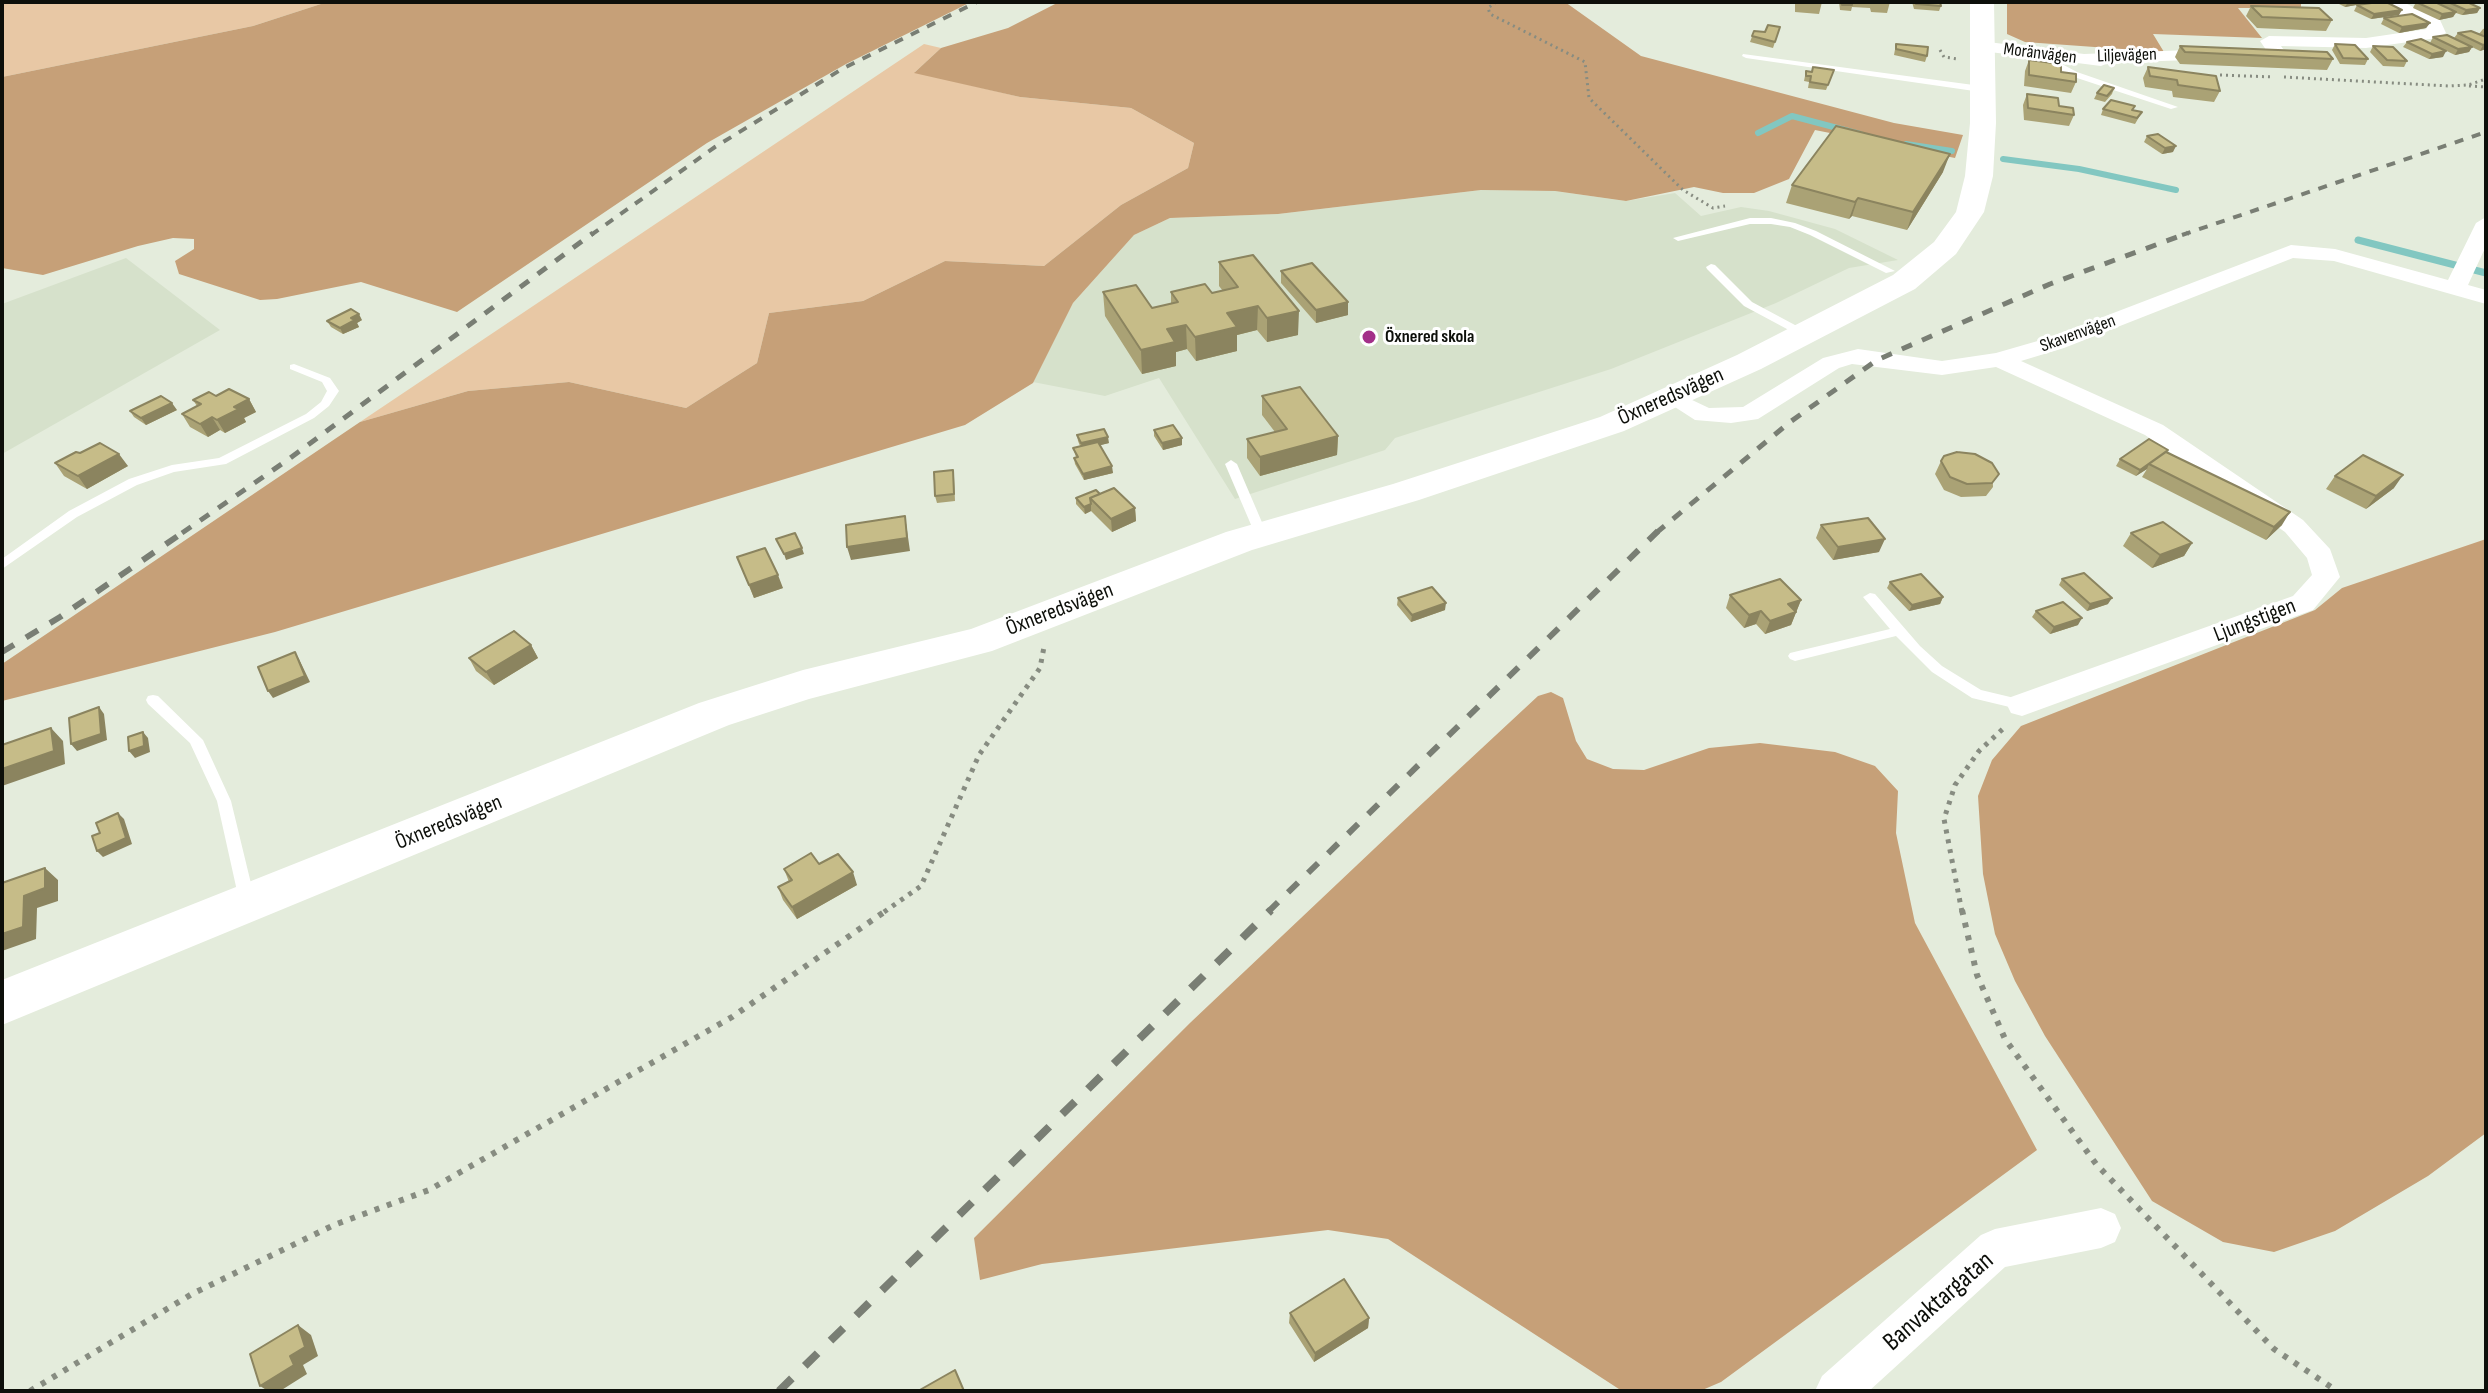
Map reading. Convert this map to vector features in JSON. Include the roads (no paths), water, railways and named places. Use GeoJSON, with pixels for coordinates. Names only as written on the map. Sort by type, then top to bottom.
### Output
{"type":"FeatureCollection","features":[{"type":"Feature","properties":{"kind":"street","name":"Öxneredsvägen"},"geometry":{"type":"LineString","coordinates":[[2,1003],[714,714],[803,685],[978,641],[1261,534],[1517,457],[1612,424],[1804,334],[1904,282],[1945,248],[1970,212],[1979,176],[1983,123],[1982,2]]}},
{"type":"Feature","properties":{"kind":"street"},"geometry":{"type":"LineString","coordinates":[[2279,56],[2269,41],[2366,43],[2437,33],[2434,24],[2399,8],[2398,2]]}},
{"type":"Feature","properties":{"kind":"street","name":"Moränvägen"},"geometry":{"type":"LineString","coordinates":[[1980,46],[2195,73]]}},
{"type":"Feature","properties":{"kind":"street","name":"Liljevägen"},"geometry":{"type":"LineString","coordinates":[[2082,59],[2243,55],[2316,58]]}},
{"type":"Feature","properties":{"kind":"street"},"geometry":{"type":"LineString","coordinates":[[2457,284],[2486,223]]}},
{"type":"Feature","properties":{"kind":"street","name":"Skavenvägen"},"geometry":{"type":"LineString","coordinates":[[1673,398],[1704,415],[1749,414],[1831,363],[1848,358],[1858,356],[1942,368],[1999,360],[2056,343],[2291,251],[2335,255],[2457,284],[2486,297]]}},
{"type":"Feature","properties":{"kind":"street","name":"Ljungstigen"},"geometry":{"type":"LineString","coordinates":[[1999,360],[2154,430],[2294,526],[2320,555],[2326,577],[2303,603],[2022,705]]}},
{"type":"Feature","properties":{"kind":"street","name":"Banvaktargatan"},"geometry":{"type":"LineString","coordinates":[[1837,1391],[1995,1249],[2101,1228]]}},
{"type":"Feature","properties":{"kind":"lane","name":"Öxneredsvägen"},"geometry":{"type":"LineString","coordinates":[[1975,2],[1982,2]]}},
{"type":"Feature","properties":{"kind":"lane"},"geometry":{"type":"LineString","coordinates":[[2398,2],[2418,2]]}},
{"type":"Feature","properties":{"kind":"lane"},"geometry":{"type":"LineString","coordinates":[[2054,55],[2056,64],[2074,74],[2174,107]]}},
{"type":"Feature","properties":{"kind":"lane"},"geometry":{"type":"LineString","coordinates":[[1746,56],[1981,89]]}},
{"type":"Feature","properties":{"kind":"lane"},"geometry":{"type":"LineString","coordinates":[[1678,238],[1750,221],[1771,221],[1813,233],[1890,271]]}},
{"type":"Feature","properties":{"kind":"lane"},"geometry":{"type":"LineString","coordinates":[[1711,267],[1748,304],[1804,334]]}},
{"type":"Feature","properties":{"kind":"lane"},"geometry":{"type":"LineString","coordinates":[[2,565],[73,514],[133,482],[172,469],[222,461],[310,416],[325,404],[333,391],[326,380],[294,367]]}},
{"type":"Feature","properties":{"kind":"lane"},"geometry":{"type":"LineString","coordinates":[[1231,464],[1261,534]]}},
{"type":"Feature","properties":{"kind":"lane"},"geometry":{"type":"LineString","coordinates":[[1870,597],[1937,669],[1977,694],[2022,705]]}},
{"type":"Feature","properties":{"kind":"lane"},"geometry":{"type":"LineString","coordinates":[[1795,656],[1899,631]]}},
{"type":"Feature","properties":{"kind":"lane"},"geometry":{"type":"LineString","coordinates":[[153,700],[196,740],[224,801],[248,905]]}},
{"type":"Feature","properties":{"kind":"waterway"},"geometry":{"type":"LineString","coordinates":[[1758,133],[1792,116],[1860,134]]}},
{"type":"Feature","properties":{"kind":"waterway"},"geometry":{"type":"LineString","coordinates":[[1906,144],[1952,151]]}},
{"type":"Feature","properties":{"kind":"waterway"},"geometry":{"type":"LineString","coordinates":[[2003,159],[2079,169],[2176,190]]}},
{"type":"Feature","properties":{"kind":"waterway"},"geometry":{"type":"LineString","coordinates":[[2358,240],[2486,273]]}},
{"type":"Feature","properties":{"kind":"railway"},"geometry":{"type":"LineString","coordinates":[[591,235],[715,147],[842,69],[977,2]]}},
{"type":"Feature","properties":{"kind":"railway"},"geometry":{"type":"LineString","coordinates":[[2182,235],[2486,132]]}},
{"type":"Feature","properties":{"kind":"railway"},"geometry":{"type":"LineString","coordinates":[[182,533],[289,459],[593,233]]}},
{"type":"Feature","properties":{"kind":"railway"},"geometry":{"type":"LineString","coordinates":[[1656,533],[1790,422],[1877,360],[2050,284],[2188,233]]}},
{"type":"Feature","properties":{"kind":"railway"},"geometry":{"type":"LineString","coordinates":[[2,652],[60,617],[185,531]]}},
{"type":"Feature","properties":{"kind":"railway"},"geometry":{"type":"LineString","coordinates":[[1268,912],[1658,531]]}},
{"type":"Feature","properties":{"kind":"railway"},"geometry":{"type":"LineString","coordinates":[[779,1391],[1271,910]]}},
{"type":"Feature","properties":{"kind":"place","name":"Öxnered skola"},"geometry":{"type":"Point","coordinates":[1369,337]}}]}
